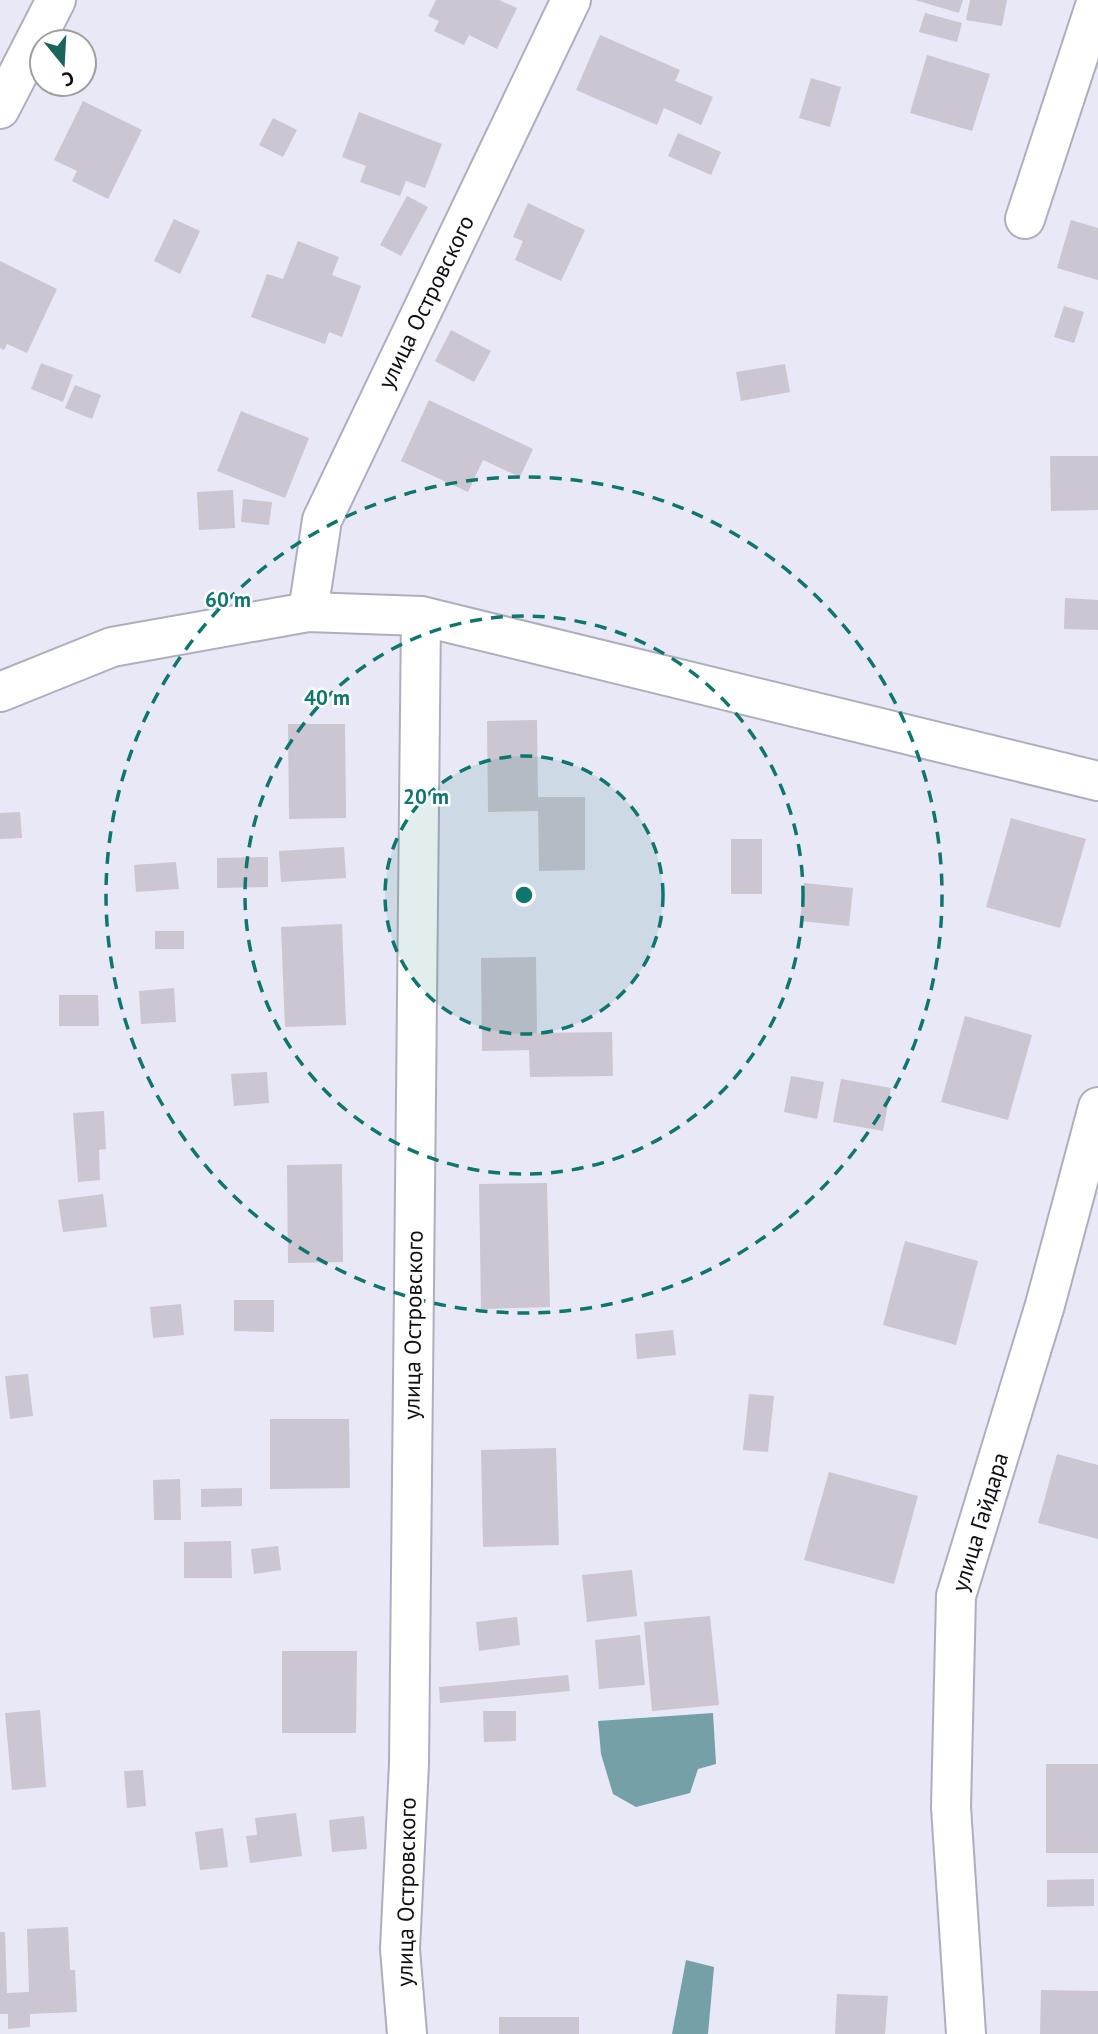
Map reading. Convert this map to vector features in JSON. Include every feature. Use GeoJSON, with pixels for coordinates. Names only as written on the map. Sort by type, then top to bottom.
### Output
{"type":"FeatureCollection","features":[{"type":"Feature","properties":{"kind":"street"},"geometry":{"type":"LineString","coordinates":[[0,109],[56,0]]}},
{"type":"Feature","properties":{"kind":"street","name":"улица Островского"},"geometry":{"type":"LineString","coordinates":[[308,612],[322,520],[571,0]]}},
{"type":"Feature","properties":{"kind":"street"},"geometry":{"type":"LineString","coordinates":[[1026,219],[1097,0]]}},
{"type":"Feature","properties":{"kind":"street"},"geometry":{"type":"LineString","coordinates":[[0,692],[113,647],[308,612],[421,616],[1098,781]]}},
{"type":"Feature","properties":{"kind":"street","name":"улица Островского"},"geometry":{"type":"LineString","coordinates":[[407,2034],[400,1949],[409,1764],[421,616]]}},
{"type":"Feature","properties":{"kind":"street","name":"улица Гайдара"},"geometry":{"type":"LineString","coordinates":[[966,2034],[951,1807],[956,1596],[1045,1305],[1098,1107]]}},
{"type":"Feature","properties":{"kind":"water"},"geometry":{"type":"Polygon","coordinates":[[[713,1713],[716,1764],[698,1769],[690,1793],[636,1807],[613,1794],[601,1754],[598,1721],[713,1713]]]}},
{"type":"Feature","properties":{"kind":"water"},"geometry":{"type":"Polygon","coordinates":[[[686,1960],[714,1967],[708,2034],[672,2034],[686,1960]]]}},
{"type":"Feature","properties":{"kind":"building"},"geometry":{"type":"Polygon","coordinates":[[[436,0],[499,0],[517,8],[497,49],[469,35],[464,45],[434,31],[439,21],[428,16],[436,0]]]}},
{"type":"Feature","properties":{"kind":"building"},"geometry":{"type":"Polygon","coordinates":[[[915,0],[963,0],[959,13],[915,0]]]}},
{"type":"Feature","properties":{"kind":"building"},"geometry":{"type":"Polygon","coordinates":[[[970,0],[1007,0],[1002,26],[966,20],[970,0]]]}},
{"type":"Feature","properties":{"kind":"building"},"geometry":{"type":"Polygon","coordinates":[[[925,13],[962,23],[957,42],[919,32],[925,13]]]}},
{"type":"Feature","properties":{"kind":"building"},"geometry":{"type":"Polygon","coordinates":[[[600,35],[680,70],[675,81],[713,97],[701,125],[664,108],[657,125],[576,90],[600,35]]]}},
{"type":"Feature","properties":{"kind":"building"},"geometry":{"type":"Polygon","coordinates":[[[927,55],[990,74],[972,131],[910,113],[927,55]]]}},
{"type":"Feature","properties":{"kind":"building"},"geometry":{"type":"Polygon","coordinates":[[[811,78],[841,87],[830,127],[799,118],[811,78]]]}},
{"type":"Feature","properties":{"kind":"building"},"geometry":{"type":"Polygon","coordinates":[[[83,101],[142,130],[108,199],[72,181],[77,171],[54,160],[83,101]]]}},
{"type":"Feature","properties":{"kind":"building"},"geometry":{"type":"Polygon","coordinates":[[[359,112],[442,144],[425,188],[406,181],[400,196],[360,182],[366,166],[342,157],[359,112]]]}},
{"type":"Feature","properties":{"kind":"building"},"geometry":{"type":"Polygon","coordinates":[[[273,118],[297,130],[283,157],[259,145],[273,118]]]}},
{"type":"Feature","properties":{"kind":"building"},"geometry":{"type":"Polygon","coordinates":[[[678,133],[721,152],[711,175],[668,156],[678,133]]]}},
{"type":"Feature","properties":{"kind":"building"},"geometry":{"type":"Polygon","coordinates":[[[407,196],[428,207],[401,256],[380,245],[407,196]]]}},
{"type":"Feature","properties":{"kind":"building"},"geometry":{"type":"Polygon","coordinates":[[[528,203],[585,230],[561,281],[515,260],[523,241],[513,237],[528,203]]]}},
{"type":"Feature","properties":{"kind":"building"},"geometry":{"type":"Polygon","coordinates":[[[174,219],[200,231],[180,274],[154,261],[174,219]]]}},
{"type":"Feature","properties":{"kind":"building"},"geometry":{"type":"Polygon","coordinates":[[[1071,220],[1098,228],[1098,280],[1057,268],[1071,220]]]}},
{"type":"Feature","properties":{"kind":"building"},"geometry":{"type":"Polygon","coordinates":[[[298,241],[339,257],[332,275],[361,286],[342,337],[329,332],[325,344],[251,317],[267,274],[283,279],[298,241]]]}},
{"type":"Feature","properties":{"kind":"building"},"geometry":{"type":"Polygon","coordinates":[[[0,261],[57,289],[27,353],[7,344],[4,350],[0,348],[0,261]]]}},
{"type":"Feature","properties":{"kind":"building"},"geometry":{"type":"Polygon","coordinates":[[[1064,306],[1084,312],[1074,343],[1054,337],[1064,306]]]}},
{"type":"Feature","properties":{"kind":"building"},"geometry":{"type":"Polygon","coordinates":[[[451,330],[491,351],[474,382],[435,361],[451,330]]]}},
{"type":"Feature","properties":{"kind":"building"},"geometry":{"type":"Polygon","coordinates":[[[41,363],[73,375],[63,402],[31,389],[41,363]]]}},
{"type":"Feature","properties":{"kind":"building"},"geometry":{"type":"Polygon","coordinates":[[[785,364],[790,392],[741,401],[736,372],[785,364]]]}},
{"type":"Feature","properties":{"kind":"building"},"geometry":{"type":"Polygon","coordinates":[[[75,385],[101,395],[92,419],[65,408],[75,385]]]}},
{"type":"Feature","properties":{"kind":"building"},"geometry":{"type":"Polygon","coordinates":[[[429,400],[533,449],[520,477],[483,460],[468,492],[401,461],[429,400]]]}},
{"type":"Feature","properties":{"kind":"building"},"geometry":{"type":"Polygon","coordinates":[[[241,411],[309,438],[285,498],[217,471],[241,411]]]}},
{"type":"Feature","properties":{"kind":"building"},"geometry":{"type":"Polygon","coordinates":[[[1050,456],[1098,456],[1098,510],[1051,511],[1050,456]]]}},
{"type":"Feature","properties":{"kind":"building"},"geometry":{"type":"Polygon","coordinates":[[[233,490],[235,528],[199,530],[197,492],[233,490]]]}},
{"type":"Feature","properties":{"kind":"building"},"geometry":{"type":"Polygon","coordinates":[[[243,499],[272,502],[269,525],[241,522],[243,499]]]}},
{"type":"Feature","properties":{"kind":"building"},"geometry":{"type":"Polygon","coordinates":[[[1065,598],[1098,600],[1098,630],[1064,629],[1065,598]]]}},
{"type":"Feature","properties":{"kind":"building"},"geometry":{"type":"Polygon","coordinates":[[[537,720],[538,797],[585,797],[585,870],[539,871],[538,811],[488,812],[487,721],[537,720]]]}},
{"type":"Feature","properties":{"kind":"building"},"geometry":{"type":"Polygon","coordinates":[[[288,724],[345,724],[346,818],[289,819],[288,724]]]}},
{"type":"Feature","properties":{"kind":"building"},"geometry":{"type":"Polygon","coordinates":[[[20,812],[22,838],[0,839],[0,813],[20,812]]]}},
{"type":"Feature","properties":{"kind":"building"},"geometry":{"type":"Polygon","coordinates":[[[1011,818],[1086,839],[1060,928],[986,907],[1011,818]]]}},
{"type":"Feature","properties":{"kind":"building"},"geometry":{"type":"Polygon","coordinates":[[[731,839],[762,839],[762,894],[731,894],[731,839]]]}},
{"type":"Feature","properties":{"kind":"building"},"geometry":{"type":"Polygon","coordinates":[[[344,847],[346,878],[281,882],[279,851],[344,847]]]}},
{"type":"Feature","properties":{"kind":"building"},"geometry":{"type":"Polygon","coordinates":[[[268,857],[268,887],[217,888],[217,858],[268,857]]]}},
{"type":"Feature","properties":{"kind":"building"},"geometry":{"type":"Polygon","coordinates":[[[176,862],[179,889],[136,892],[134,865],[176,862]]]}},
{"type":"Feature","properties":{"kind":"building"},"geometry":{"type":"Polygon","coordinates":[[[804,883],[853,888],[849,926],[800,921],[804,883]]]}},
{"type":"Feature","properties":{"kind":"building"},"geometry":{"type":"Polygon","coordinates":[[[342,924],[346,1025],[285,1027],[281,927],[342,924]]]}},
{"type":"Feature","properties":{"kind":"building"},"geometry":{"type":"Polygon","coordinates":[[[155,931],[184,931],[184,949],[155,949],[155,931]]]}},
{"type":"Feature","properties":{"kind":"building"},"geometry":{"type":"Polygon","coordinates":[[[536,957],[537,1033],[612,1032],[613,1076],[530,1077],[529,1050],[482,1051],[481,958],[536,957]]]}},
{"type":"Feature","properties":{"kind":"building"},"geometry":{"type":"Polygon","coordinates":[[[174,988],[176,1022],[141,1024],[139,991],[174,988]]]}},
{"type":"Feature","properties":{"kind":"building"},"geometry":{"type":"Polygon","coordinates":[[[59,995],[98,995],[99,1026],[59,1026],[59,995]]]}},
{"type":"Feature","properties":{"kind":"building"},"geometry":{"type":"Polygon","coordinates":[[[965,1016],[1032,1035],[1008,1120],[941,1102],[965,1016]]]}},
{"type":"Feature","properties":{"kind":"building"},"geometry":{"type":"Polygon","coordinates":[[[267,1072],[269,1103],[234,1106],[231,1074],[267,1072]]]}},
{"type":"Feature","properties":{"kind":"building"},"geometry":{"type":"Polygon","coordinates":[[[791,1076],[824,1082],[817,1119],[784,1112],[791,1076]]]}},
{"type":"Feature","properties":{"kind":"building"},"geometry":{"type":"Polygon","coordinates":[[[841,1079],[891,1088],[883,1131],[833,1122],[841,1079]]]}},
{"type":"Feature","properties":{"kind":"building"},"geometry":{"type":"Polygon","coordinates":[[[104,1111],[106,1149],[99,1150],[100,1180],[78,1182],[73,1113],[104,1111]]]}},
{"type":"Feature","properties":{"kind":"building"},"geometry":{"type":"Polygon","coordinates":[[[342,1164],[343,1262],[288,1263],[287,1165],[342,1164]]]}},
{"type":"Feature","properties":{"kind":"building"},"geometry":{"type":"Polygon","coordinates":[[[547,1183],[550,1307],[481,1309],[479,1184],[547,1183]]]}},
{"type":"Feature","properties":{"kind":"building"},"geometry":{"type":"Polygon","coordinates":[[[103,1194],[107,1227],[63,1232],[58,1200],[103,1194]]]}},
{"type":"Feature","properties":{"kind":"building"},"geometry":{"type":"Polygon","coordinates":[[[905,1241],[978,1261],[956,1345],[883,1325],[905,1241]]]}},
{"type":"Feature","properties":{"kind":"building"},"geometry":{"type":"Polygon","coordinates":[[[234,1300],[274,1300],[274,1332],[234,1331],[234,1300]]]}},
{"type":"Feature","properties":{"kind":"building"},"geometry":{"type":"Polygon","coordinates":[[[181,1304],[184,1335],[153,1338],[150,1307],[181,1304]]]}},
{"type":"Feature","properties":{"kind":"building"},"geometry":{"type":"Polygon","coordinates":[[[673,1330],[676,1355],[637,1359],[635,1334],[673,1330]]]}},
{"type":"Feature","properties":{"kind":"building"},"geometry":{"type":"Polygon","coordinates":[[[28,1374],[33,1416],[10,1419],[5,1376],[28,1374]]]}},
{"type":"Feature","properties":{"kind":"building"},"geometry":{"type":"Polygon","coordinates":[[[749,1394],[774,1396],[768,1452],[743,1450],[749,1394]]]}},
{"type":"Feature","properties":{"kind":"building"},"geometry":{"type":"Polygon","coordinates":[[[270,1419],[349,1419],[350,1488],[270,1489],[270,1419]]]}},
{"type":"Feature","properties":{"kind":"building"},"geometry":{"type":"Polygon","coordinates":[[[556,1448],[559,1545],[483,1547],[481,1450],[556,1448]]]}},
{"type":"Feature","properties":{"kind":"building"},"geometry":{"type":"Polygon","coordinates":[[[1057,1454],[1098,1465],[1098,1539],[1038,1523],[1057,1454]]]}},
{"type":"Feature","properties":{"kind":"building"},"geometry":{"type":"Polygon","coordinates":[[[829,1472],[918,1496],[894,1584],[804,1560],[829,1472]]]}},
{"type":"Feature","properties":{"kind":"building"},"geometry":{"type":"Polygon","coordinates":[[[180,1479],[181,1520],[154,1520],[153,1480],[180,1479]]]}},
{"type":"Feature","properties":{"kind":"building"},"geometry":{"type":"Polygon","coordinates":[[[242,1488],[242,1506],[201,1507],[201,1489],[242,1488]]]}},
{"type":"Feature","properties":{"kind":"building"},"geometry":{"type":"Polygon","coordinates":[[[231,1541],[232,1578],[184,1578],[184,1542],[231,1541]]]}},
{"type":"Feature","properties":{"kind":"building"},"geometry":{"type":"Polygon","coordinates":[[[278,1546],[281,1570],[254,1574],[251,1549],[278,1546]]]}},
{"type":"Feature","properties":{"kind":"building"},"geometry":{"type":"Polygon","coordinates":[[[632,1570],[637,1616],[587,1622],[582,1575],[632,1570]]]}},
{"type":"Feature","properties":{"kind":"building"},"geometry":{"type":"Polygon","coordinates":[[[710,1616],[719,1705],[652,1711],[644,1622],[710,1616]]]}},
{"type":"Feature","properties":{"kind":"building"},"geometry":{"type":"Polygon","coordinates":[[[517,1617],[520,1645],[479,1651],[476,1622],[517,1617]]]}},
{"type":"Feature","properties":{"kind":"building"},"geometry":{"type":"Polygon","coordinates":[[[640,1635],[645,1685],[599,1689],[595,1640],[640,1635]]]}},
{"type":"Feature","properties":{"kind":"building"},"geometry":{"type":"Polygon","coordinates":[[[282,1651],[357,1651],[356,1733],[282,1733],[282,1651]]]}},
{"type":"Feature","properties":{"kind":"building"},"geometry":{"type":"Polygon","coordinates":[[[568,1675],[570,1691],[440,1703],[439,1687],[568,1675]]]}},
{"type":"Feature","properties":{"kind":"building"},"geometry":{"type":"Polygon","coordinates":[[[40,1710],[46,1787],[12,1790],[5,1713],[40,1710]]]}},
{"type":"Feature","properties":{"kind":"building"},"geometry":{"type":"Polygon","coordinates":[[[483,1711],[516,1711],[516,1741],[484,1742],[483,1711]]]}},
{"type":"Feature","properties":{"kind":"building"},"geometry":{"type":"Polygon","coordinates":[[[1046,1764],[1098,1764],[1098,1853],[1046,1853],[1046,1764]]]}},
{"type":"Feature","properties":{"kind":"building"},"geometry":{"type":"Polygon","coordinates":[[[143,1770],[146,1806],[127,1808],[124,1771],[143,1770]]]}},
{"type":"Feature","properties":{"kind":"building"},"geometry":{"type":"Polygon","coordinates":[[[296,1813],[302,1856],[250,1863],[246,1836],[257,1835],[255,1818],[296,1813]]]}},
{"type":"Feature","properties":{"kind":"building"},"geometry":{"type":"Polygon","coordinates":[[[364,1816],[367,1849],[332,1852],[329,1820],[364,1816]]]}},
{"type":"Feature","properties":{"kind":"building"},"geometry":{"type":"Polygon","coordinates":[[[223,1828],[228,1867],[200,1870],[195,1832],[223,1828]]]}},
{"type":"Feature","properties":{"kind":"building"},"geometry":{"type":"Polygon","coordinates":[[[1094,1879],[1094,1906],[1047,1907],[1047,1880],[1094,1879]]]}},
{"type":"Feature","properties":{"kind":"building"},"geometry":{"type":"Polygon","coordinates":[[[68,1927],[70,1970],[75,1970],[77,2012],[30,2014],[30,2027],[8,2029],[8,2014],[0,2014],[0,1932],[5,1932],[7,1993],[29,1992],[27,1929],[68,1927]]]}},
{"type":"Feature","properties":{"kind":"building"},"geometry":{"type":"Polygon","coordinates":[[[1041,1990],[1098,1991],[1098,2034],[1040,2034],[1041,1990]]]}},
{"type":"Feature","properties":{"kind":"building"},"geometry":{"type":"Polygon","coordinates":[[[837,1994],[888,1996],[885,2034],[835,2034],[837,1994]]]}},
{"type":"Feature","properties":{"kind":"building"},"geometry":{"type":"Polygon","coordinates":[[[499,2017],[579,2017],[579,2034],[499,2034],[499,2017]]]}}]}
